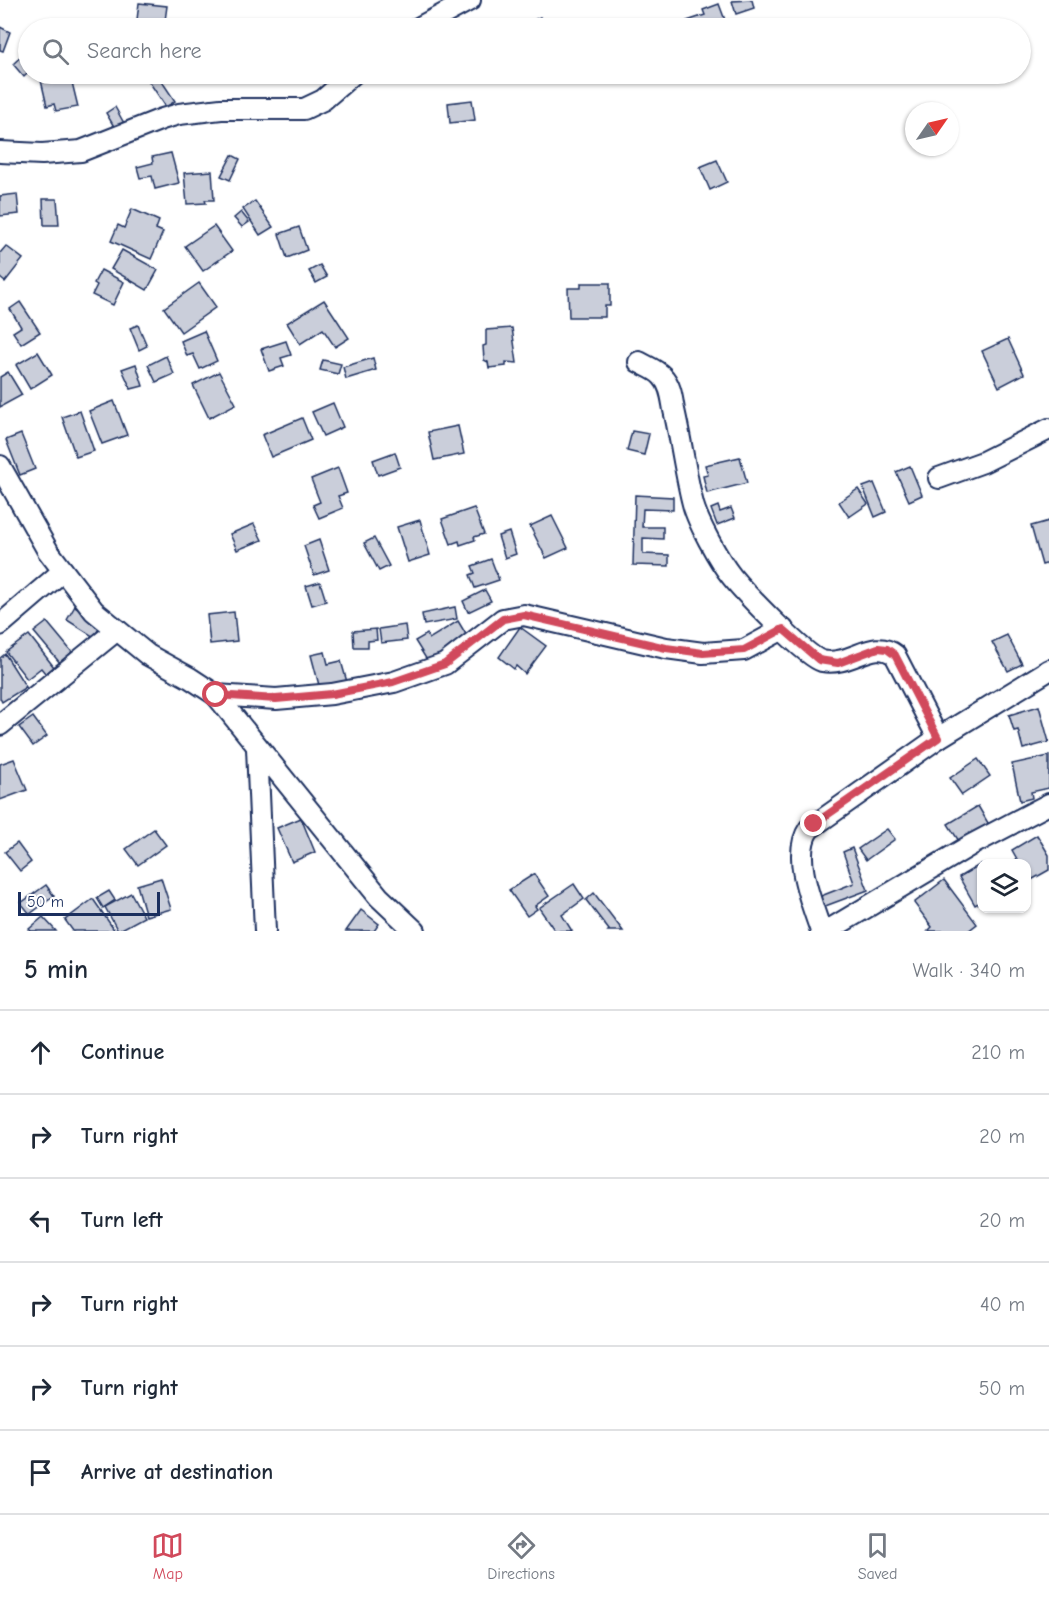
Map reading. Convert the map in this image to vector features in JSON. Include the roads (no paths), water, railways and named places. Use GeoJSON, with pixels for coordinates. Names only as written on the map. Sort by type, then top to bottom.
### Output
{"type":"FeatureCollection","features":[{"type":"Feature","properties":{"kind":"street"},"geometry":{"type":"LineString","coordinates":[[437,18],[470,0]]}},
{"type":"Feature","properties":{"kind":"street"},"geometry":{"type":"LineString","coordinates":[[0,152],[42,154],[81,151],[162,118],[179,114],[221,109],[304,109],[323,100],[341,84]]}},
{"type":"Feature","properties":{"kind":"street"},"geometry":{"type":"LineString","coordinates":[[639,362],[662,375],[668,384],[683,446],[692,502],[707,536],[731,576],[783,629],[819,660],[838,663],[878,648],[887,649],[895,655],[938,738]]}},
{"type":"Feature","properties":{"kind":"street"},"geometry":{"type":"LineString","coordinates":[[939,478],[983,462],[1049,429]]}},
{"type":"Feature","properties":{"kind":"street"},"geometry":{"type":"LineString","coordinates":[[0,466],[48,551],[94,611],[148,655],[216,695],[379,897],[415,931]]}},
{"type":"Feature","properties":{"kind":"street"},"geometry":{"type":"LineString","coordinates":[[0,625],[63,572]]}},
{"type":"Feature","properties":{"kind":"street"},"geometry":{"type":"LineString","coordinates":[[216,695],[276,699],[332,694],[393,682],[445,664],[503,619],[524,615],[666,648],[703,653],[744,650],[783,629]]}},
{"type":"Feature","properties":{"kind":"street"},"geometry":{"type":"LineString","coordinates":[[0,726],[117,630]]}},
{"type":"Feature","properties":{"kind":"street"},"geometry":{"type":"LineString","coordinates":[[821,931],[804,877],[802,854],[806,833],[814,824],[938,738],[1049,670]]}},
{"type":"Feature","properties":{"kind":"street"},"geometry":{"type":"LineString","coordinates":[[257,748],[266,931]]}},
{"type":"Feature","properties":{"kind":"street"},"geometry":{"type":"LineString","coordinates":[[827,931],[971,845],[1049,804]]}}]}
